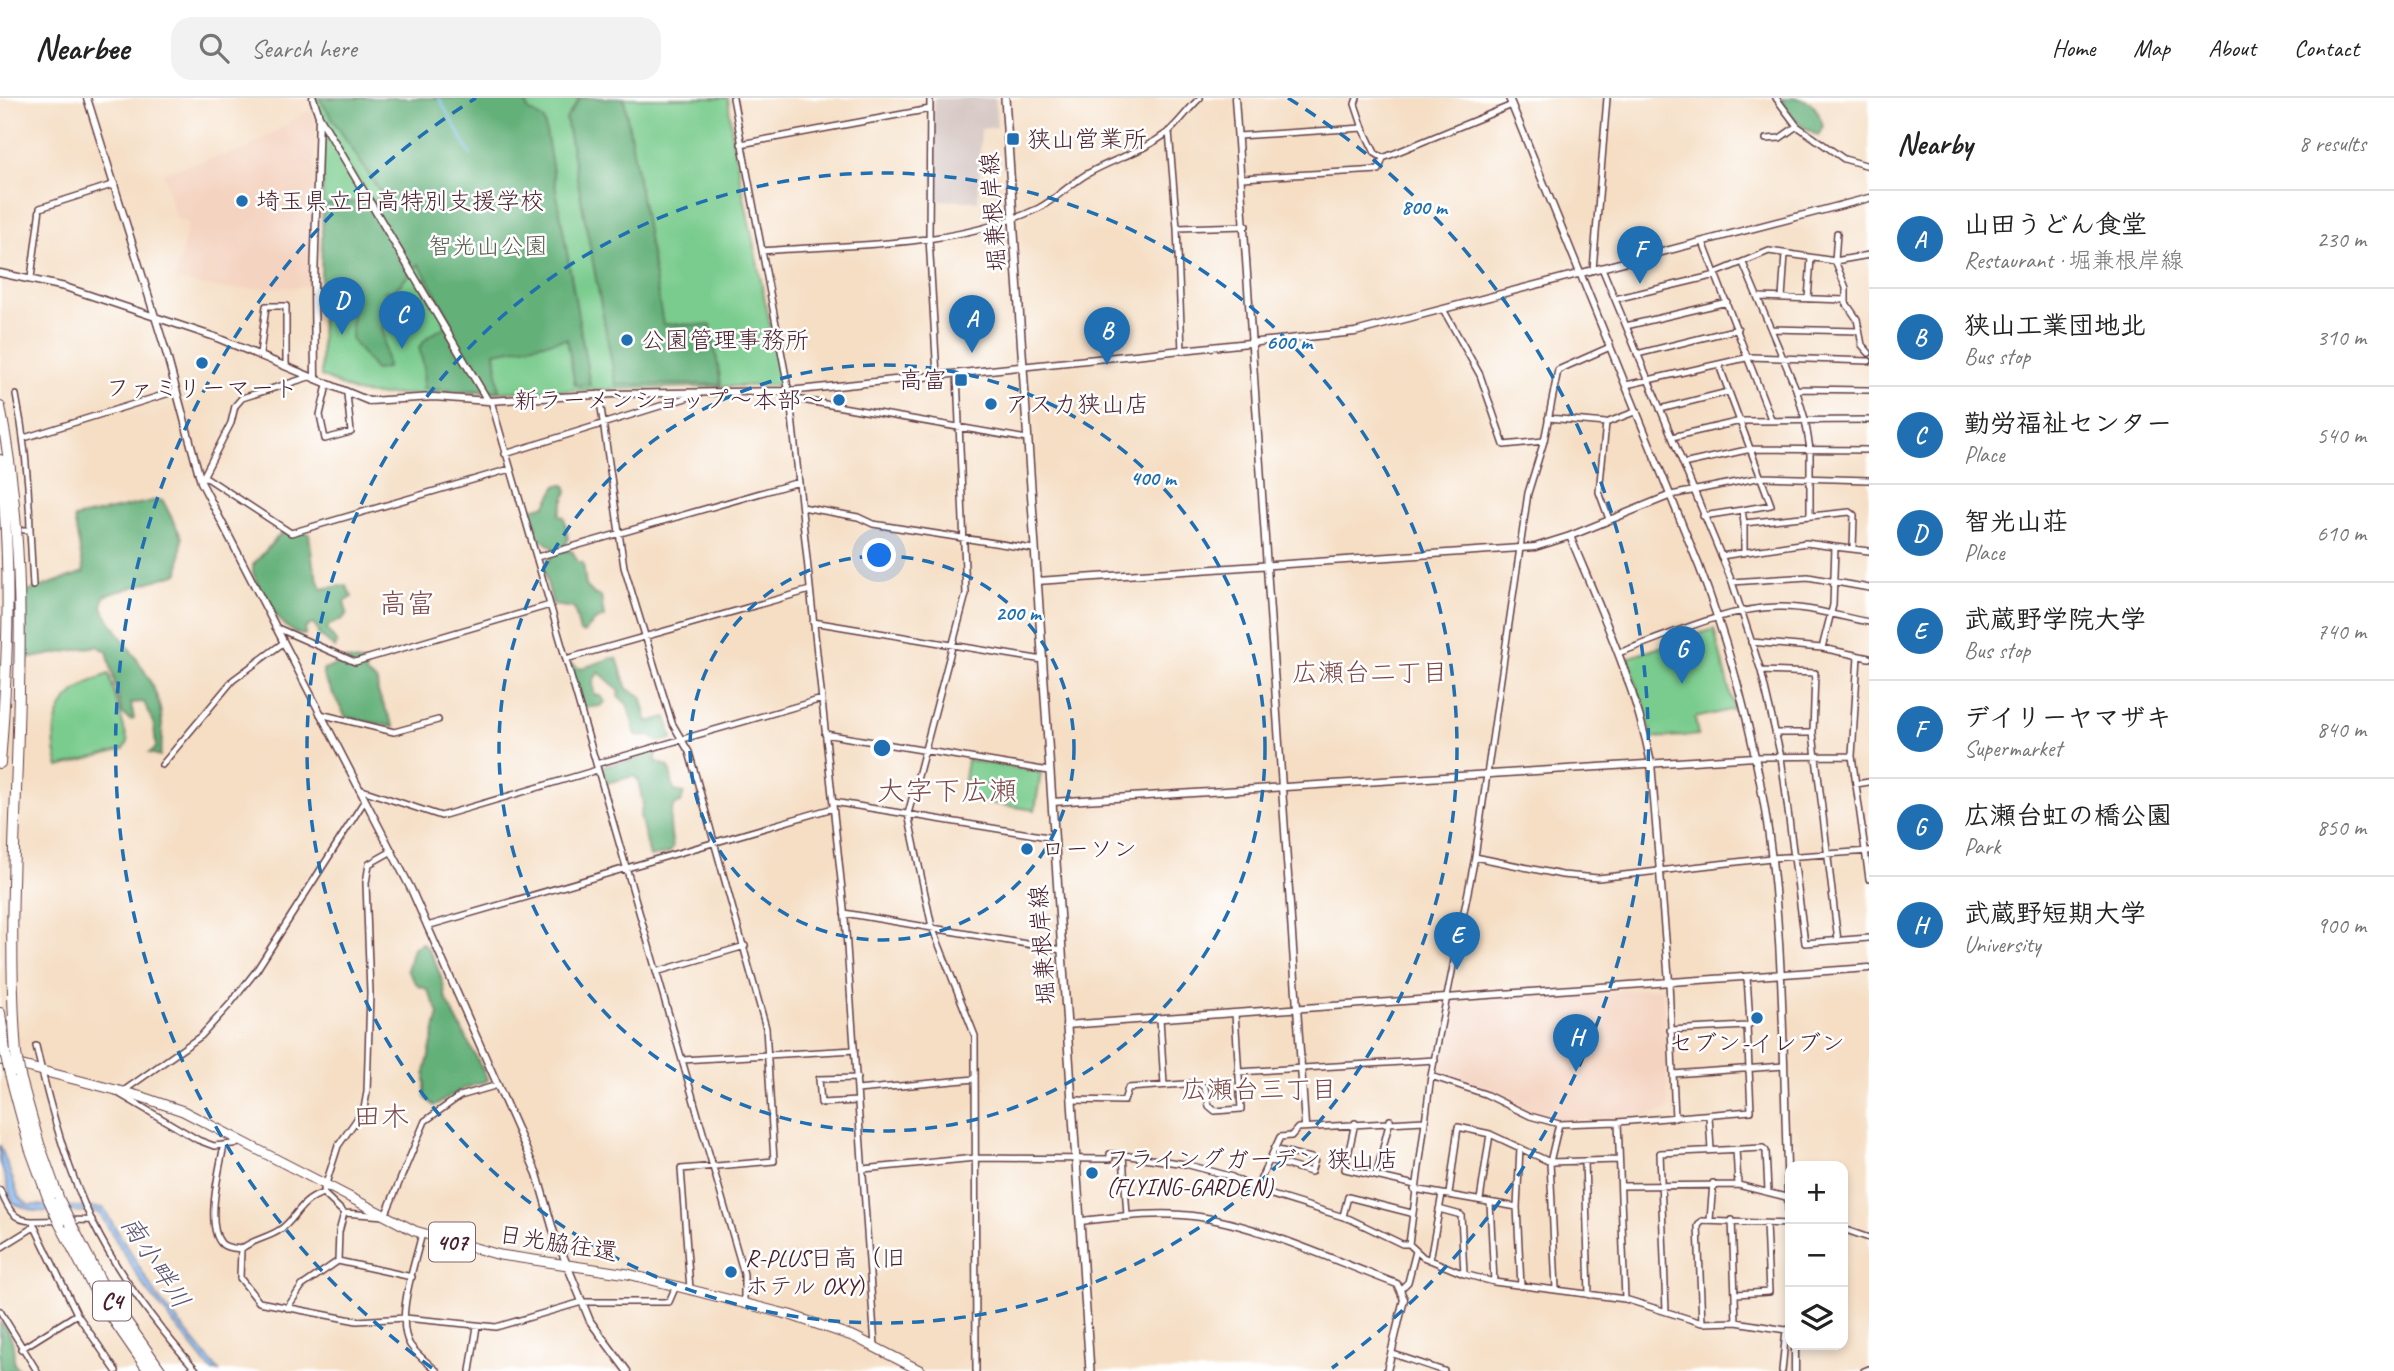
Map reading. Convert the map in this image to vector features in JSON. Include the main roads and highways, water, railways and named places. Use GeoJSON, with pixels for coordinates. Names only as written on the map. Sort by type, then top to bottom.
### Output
{"type":"FeatureCollection","features":[{"type":"Feature","properties":{"kind":"highway","name":"C4"},"geometry":{"type":"LineString","coordinates":[[0,407],[14,489],[18,560],[3,904],[7,1055]]}},
{"type":"Feature","properties":{"kind":"highway"},"geometry":{"type":"LineString","coordinates":[[0,460],[7,524],[9,607],[0,763]]}},
{"type":"Feature","properties":{"kind":"highway","name":"C4"},"geometry":{"type":"LineString","coordinates":[[0,1013],[7,1055],[15,1075],[30,1148],[100,1300],[149,1371]]}},
{"type":"Feature","properties":{"kind":"highway","name":"日光脇往還"},"geometry":{"type":"LineString","coordinates":[[7,1055],[42,1072],[117,1090],[183,1111],[325,1189],[422,1233],[499,1255],[588,1266],[807,1320],[875,1346],[921,1371]]}},
{"type":"Feature","properties":{"kind":"highway","name":"C4"},"geometry":{"type":"LineString","coordinates":[[65,1224],[107,1294],[162,1371]]}},
{"type":"Feature","properties":{"kind":"main road","name":"堀兼根岸線"},"geometry":{"type":"LineString","coordinates":[[1004,98],[1090,1371]]}},
{"type":"Feature","properties":{"kind":"water"},"geometry":{"type":"Polygon","coordinates":[[[0,1145],[19,1197],[28,1205],[103,1208],[158,1298],[219,1371],[212,1371],[145,1288],[99,1212],[35,1211],[13,1203],[0,1161],[0,1145]]]}},
{"type":"Feature","properties":{"kind":"waterway"},"geometry":{"type":"LineString","coordinates":[[439,98],[471,155]]}},
{"type":"Feature","properties":{"kind":"place","name":"狭山営業所"},"geometry":{"type":"Point","coordinates":[1013,139]}},
{"type":"Feature","properties":{"kind":"place","name":"埼玉県立日高特別支援学校"},"geometry":{"type":"Point","coordinates":[242,201]}},
{"type":"Feature","properties":{"kind":"place","name":"デイリーヤマザキ"},"geometry":{"type":"Point","coordinates":[1640,284]}},
{"type":"Feature","properties":{"kind":"place","name":"智光山荘"},"geometry":{"type":"Point","coordinates":[342,335]}},
{"type":"Feature","properties":{"kind":"place","name":"公園管理事務所"},"geometry":{"type":"Point","coordinates":[627,340]}},
{"type":"Feature","properties":{"kind":"place","name":"勤労福祉センター"},"geometry":{"type":"Point","coordinates":[402,349]}},
{"type":"Feature","properties":{"kind":"place","name":"山田うどん食堂"},"geometry":{"type":"Point","coordinates":[972,353]}},
{"type":"Feature","properties":{"kind":"place","name":"ファミリーマート"},"geometry":{"type":"Point","coordinates":[202,363]}},
{"type":"Feature","properties":{"kind":"place","name":"狭山工業団地北"},"geometry":{"type":"Point","coordinates":[1107,365]}},
{"type":"Feature","properties":{"kind":"place","name":"高富"},"geometry":{"type":"Point","coordinates":[961,380]}},
{"type":"Feature","properties":{"kind":"place","name":"新ラーメンショップ～本部～"},"geometry":{"type":"Point","coordinates":[839,400]}},
{"type":"Feature","properties":{"kind":"place","name":"アスカ狭山店"},"geometry":{"type":"Point","coordinates":[991,404]}},
{"type":"Feature","properties":{"kind":"place","name":"広瀬台虹の橋公園"},"geometry":{"type":"Point","coordinates":[1682,684]}},
{"type":"Feature","properties":{"kind":"place","name":"ローソン"},"geometry":{"type":"Point","coordinates":[1027,849]}},
{"type":"Feature","properties":{"kind":"place","name":"武蔵野学院大学"},"geometry":{"type":"Point","coordinates":[1457,970]}},
{"type":"Feature","properties":{"kind":"place","name":"セブン-イレブン"},"geometry":{"type":"Point","coordinates":[1757,1018]}},
{"type":"Feature","properties":{"kind":"place","name":"武蔵野短期大学"},"geometry":{"type":"Point","coordinates":[1576,1072]}},
{"type":"Feature","properties":{"kind":"place","name":"フライングガーデン 狭山店 (FLYING-GARDEN)"},"geometry":{"type":"Point","coordinates":[1092,1173]}},
{"type":"Feature","properties":{"kind":"place","name":"R-PLUS日高（旧 ホテル OXY）"},"geometry":{"type":"Point","coordinates":[731,1272]}},
{"type":"Feature","properties":{"kind":"district","name":"高富"},"geometry":{"type":"Point","coordinates":[407,603]}},
{"type":"Feature","properties":{"kind":"district","name":"広瀬台二丁目"},"geometry":{"type":"Point","coordinates":[1370,672]}},
{"type":"Feature","properties":{"kind":"district","name":"大字下広瀬"},"geometry":{"type":"Point","coordinates":[947,790]}},
{"type":"Feature","properties":{"kind":"district","name":"広瀬台三丁目"},"geometry":{"type":"Point","coordinates":[1259,1089]}},
{"type":"Feature","properties":{"kind":"district","name":"田木"},"geometry":{"type":"Point","coordinates":[381,1116]}},
{"type":"Feature","properties":{"kind":"park label","name":"智光山公園"},"geometry":{"type":"Point","coordinates":[488,246]}},
{"type":"Feature","properties":{"kind":"water label","name":"南小畔川"},"geometry":{"type":"Point","coordinates":[156,1262]}}]}
